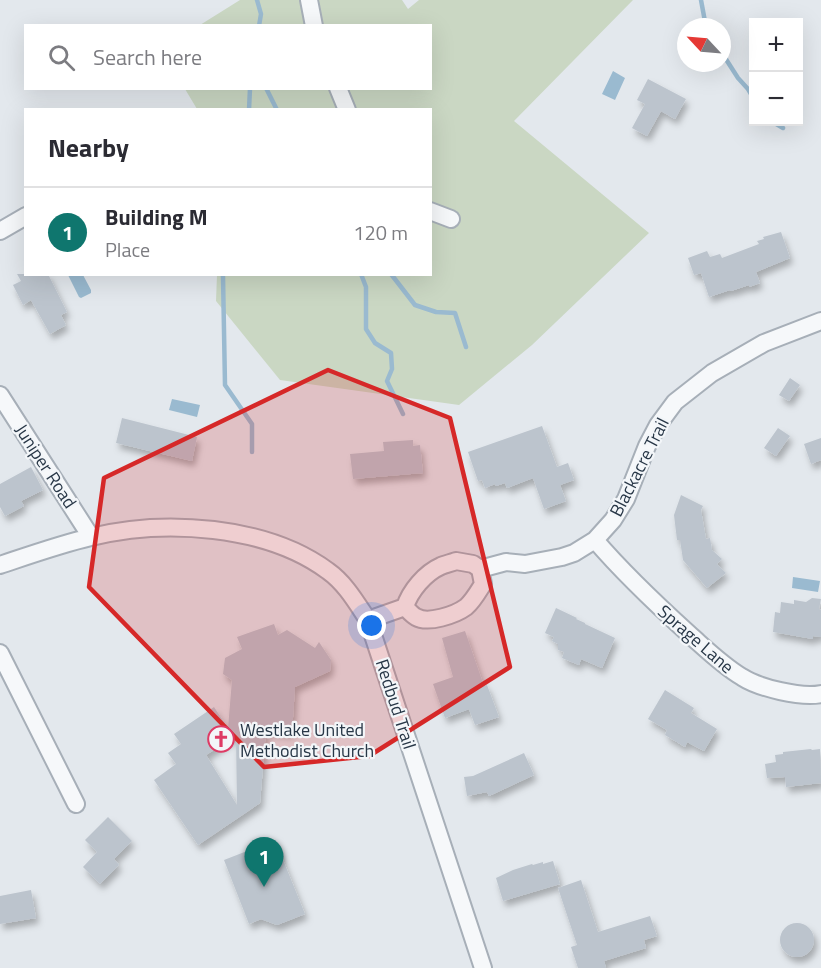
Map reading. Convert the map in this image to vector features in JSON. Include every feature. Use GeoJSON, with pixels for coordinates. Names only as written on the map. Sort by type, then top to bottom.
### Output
{"type":"FeatureCollection","features":[{"type":"Feature","properties":{"kind":"street"},"geometry":{"type":"LineString","coordinates":[[309,0],[314,24]]}},
{"type":"Feature","properties":{"kind":"street"},"geometry":{"type":"LineString","coordinates":[[339,90],[346,108]]}},
{"type":"Feature","properties":{"kind":"street"},"geometry":{"type":"LineString","coordinates":[[432,212],[451,219]]}},
{"type":"Feature","properties":{"kind":"street"},"geometry":{"type":"LineString","coordinates":[[0,231],[24,217]]}},
{"type":"Feature","properties":{"kind":"street","name":"Blackacre Trail"},"geometry":{"type":"LineString","coordinates":[[405,607],[408,597],[416,586],[440,566],[456,561],[473,564],[480,569],[506,562],[525,564],[574,553],[595,540],[613,520],[626,499],[647,446],[658,425],[675,402],[712,373],[764,343],[821,321]]}},
{"type":"Feature","properties":{"kind":"street","name":"Juniper Road"},"geometry":{"type":"LineString","coordinates":[[0,395],[91,537]]}},
{"type":"Feature","properties":{"kind":"street","name":"Redbud Trail"},"geometry":{"type":"LineString","coordinates":[[0,565],[91,537],[132,529],[173,527],[225,531],[268,540],[301,554],[329,571],[349,591],[368,620],[483,968]]}},
{"type":"Feature","properties":{"kind":"street","name":"Sprage Lane"},"geometry":{"type":"LineString","coordinates":[[595,540],[619,568],[654,602],[717,660],[743,679],[778,691],[821,694]]}},
{"type":"Feature","properties":{"kind":"street"},"geometry":{"type":"LineString","coordinates":[[368,620],[405,607],[415,617],[427,620],[448,616],[465,608],[474,598],[483,584],[480,569]]}},
{"type":"Feature","properties":{"kind":"street"},"geometry":{"type":"LineString","coordinates":[[0,653],[76,804]]}},
{"type":"Feature","properties":{"kind":"highlighted area"},"geometry":{"type":"Polygon","coordinates":[[[328,370],[450,418],[510,667],[369,756],[264,767],[89,587],[104,478],[328,370]]]}},
{"type":"Feature","properties":{"kind":"green space"},"geometry":{"type":"Polygon","coordinates":[[[240,0],[402,0],[408,9],[419,0],[633,0],[514,121],[649,233],[532,345],[459,405],[280,380],[216,301],[217,276],[432,276],[432,108],[196,108],[186,90],[432,90],[432,24],[202,24],[240,0]]]}},
{"type":"Feature","properties":{"kind":"water"},"geometry":{"type":"Polygon","coordinates":[[[613,71],[625,78],[615,100],[602,94],[613,71]]]}},
{"type":"Feature","properties":{"kind":"water"},"geometry":{"type":"Polygon","coordinates":[[[68,276],[84,276],[91,290],[91,293],[79,297],[68,276]]]}},
{"type":"Feature","properties":{"kind":"water"},"geometry":{"type":"Polygon","coordinates":[[[172,399],[200,405],[197,417],[169,410],[172,399]]]}},
{"type":"Feature","properties":{"kind":"water"},"geometry":{"type":"Polygon","coordinates":[[[793,577],[820,581],[818,592],[792,588],[793,577]]]}},
{"type":"Feature","properties":{"kind":"building"},"geometry":{"type":"Polygon","coordinates":[[[648,79],[686,99],[675,119],[661,111],[647,136],[632,128],[645,104],[637,100],[648,79]]]}},
{"type":"Feature","properties":{"kind":"building"},"geometry":{"type":"Polygon","coordinates":[[[781,232],[790,258],[756,272],[760,283],[709,297],[701,273],[694,275],[688,258],[707,251],[710,257],[720,254],[722,258],[759,244],[757,241],[764,239],[763,237],[781,232]]]}},
{"type":"Feature","properties":{"kind":"building"},"geometry":{"type":"Polygon","coordinates":[[[17,274],[49,276],[67,312],[61,315],[66,325],[50,334],[31,300],[23,305],[13,285],[21,281],[17,274]]]}},
{"type":"Feature","properties":{"kind":"building"},"geometry":{"type":"Polygon","coordinates":[[[790,378],[800,385],[789,401],[779,395],[790,378]]]}},
{"type":"Feature","properties":{"kind":"building"},"geometry":{"type":"Polygon","coordinates":[[[122,418],[197,437],[192,461],[116,443],[122,418]]]}},
{"type":"Feature","properties":{"kind":"building"},"geometry":{"type":"Polygon","coordinates":[[[542,426],[557,467],[568,463],[574,480],[560,485],[566,501],[544,509],[533,478],[507,488],[505,483],[485,488],[482,480],[478,481],[468,452],[542,426]]]}},
{"type":"Feature","properties":{"kind":"building"},"geometry":{"type":"Polygon","coordinates":[[[778,428],[790,436],[776,456],[764,448],[778,428]]]}},
{"type":"Feature","properties":{"kind":"building"},"geometry":{"type":"Polygon","coordinates":[[[821,438],[821,460],[811,464],[804,444],[821,438]]]}},
{"type":"Feature","properties":{"kind":"building"},"geometry":{"type":"Polygon","coordinates":[[[413,440],[413,446],[420,445],[423,473],[353,479],[350,454],[384,451],[383,442],[413,440]]]}},
{"type":"Feature","properties":{"kind":"building"},"geometry":{"type":"Polygon","coordinates":[[[31,467],[43,490],[21,501],[24,506],[5,516],[0,507],[0,484],[31,467]]]}},
{"type":"Feature","properties":{"kind":"building"},"geometry":{"type":"Polygon","coordinates":[[[681,495],[703,506],[701,510],[706,539],[710,538],[712,550],[722,559],[717,564],[726,573],[707,588],[683,560],[680,540],[677,540],[674,515],[681,495]]]}},
{"type":"Feature","properties":{"kind":"building"},"geometry":{"type":"Polygon","coordinates":[[[812,598],[821,599],[819,609],[821,610],[821,637],[813,636],[813,639],[773,632],[775,612],[780,613],[781,602],[794,604],[794,600],[806,602],[812,598]]]}},
{"type":"Feature","properties":{"kind":"building"},"geometry":{"type":"Polygon","coordinates":[[[556,608],[615,638],[602,668],[581,659],[579,665],[562,658],[564,652],[558,650],[558,644],[552,641],[554,637],[545,633],[556,608]]]}},
{"type":"Feature","properties":{"kind":"building","name":"Westlake United Methodist Church"},"geometry":{"type":"Polygon","coordinates":[[[274,624],[278,635],[287,630],[315,648],[319,642],[331,660],[330,671],[295,687],[292,733],[266,731],[260,803],[198,845],[154,780],[176,764],[168,753],[181,744],[174,734],[214,707],[228,728],[232,680],[223,674],[225,658],[242,649],[237,637],[274,624]],[[236,736],[206,755],[237,805],[236,736]]]}},
{"type":"Feature","properties":{"kind":"building"},"geometry":{"type":"Polygon","coordinates":[[[465,631],[484,686],[487,685],[499,717],[475,725],[469,709],[445,718],[433,684],[453,677],[442,638],[465,631]]]}},
{"type":"Feature","properties":{"kind":"building"},"geometry":{"type":"Polygon","coordinates":[[[665,690],[694,708],[691,713],[717,729],[704,751],[687,742],[685,747],[665,735],[667,730],[648,719],[665,690]]]}},
{"type":"Feature","properties":{"kind":"building"},"geometry":{"type":"Polygon","coordinates":[[[820,749],[821,783],[786,787],[785,777],[767,778],[765,764],[776,762],[775,755],[820,749]]]}},
{"type":"Feature","properties":{"kind":"building"},"geometry":{"type":"Polygon","coordinates":[[[524,753],[534,775],[489,796],[487,792],[467,796],[464,777],[473,776],[524,753]]]}},
{"type":"Feature","properties":{"kind":"building"},"geometry":{"type":"Polygon","coordinates":[[[108,817],[132,841],[114,859],[119,865],[100,884],[83,867],[97,852],[85,840],[108,817]]]}},
{"type":"Feature","properties":{"kind":"building"},"geometry":{"type":"Polygon","coordinates":[[[275,840],[305,914],[277,925],[261,919],[249,924],[224,860],[275,840]]]}},
{"type":"Feature","properties":{"kind":"building"},"geometry":{"type":"Polygon","coordinates":[[[553,861],[560,884],[503,901],[496,878],[532,864],[553,861]]]}},
{"type":"Feature","properties":{"kind":"building"},"geometry":{"type":"Polygon","coordinates":[[[581,880],[598,932],[650,916],[657,936],[644,940],[646,948],[604,961],[606,968],[578,968],[571,947],[577,945],[558,888],[581,880]]]}},
{"type":"Feature","properties":{"kind":"building"},"geometry":{"type":"Polygon","coordinates":[[[31,890],[36,918],[0,924],[0,896],[31,890]]]}},
{"type":"Feature","properties":{"kind":"building"},"geometry":{"type":"Polygon","coordinates":[[[797,923],[809,928],[814,940],[809,952],[797,957],[785,952],[780,940],[785,928],[797,923]]]}},
{"type":"Feature","properties":{"kind":"waterway"},"geometry":{"type":"LineString","coordinates":[[257,0],[261,14],[259,24]]}},
{"type":"Feature","properties":{"kind":"waterway"},"geometry":{"type":"LineString","coordinates":[[701,0],[704,18]]}},
{"type":"Feature","properties":{"kind":"waterway"},"geometry":{"type":"LineString","coordinates":[[731,67],[749,91]]}},
{"type":"Feature","properties":{"kind":"waterway"},"geometry":{"type":"LineString","coordinates":[[249,108],[250,90]]}},
{"type":"Feature","properties":{"kind":"waterway"},"geometry":{"type":"LineString","coordinates":[[267,90],[276,108]]}},
{"type":"Feature","properties":{"kind":"waterway"},"geometry":{"type":"LineString","coordinates":[[223,276],[225,385],[252,424],[252,452]]}},
{"type":"Feature","properties":{"kind":"waterway"},"geometry":{"type":"LineString","coordinates":[[362,276],[366,287],[366,329],[375,343],[391,353],[392,369],[387,381],[403,414]]}},
{"type":"Feature","properties":{"kind":"waterway"},"geometry":{"type":"LineString","coordinates":[[393,276],[415,305],[436,312],[455,313],[466,347]]}},
{"type":"Feature","properties":{"kind":"place","name":"Westlake United Methodist Church"},"geometry":{"type":"Point","coordinates":[221,739]}},
{"type":"Feature","properties":{"kind":"place","name":"Building M"},"geometry":{"type":"Point","coordinates":[264,887]}}]}
